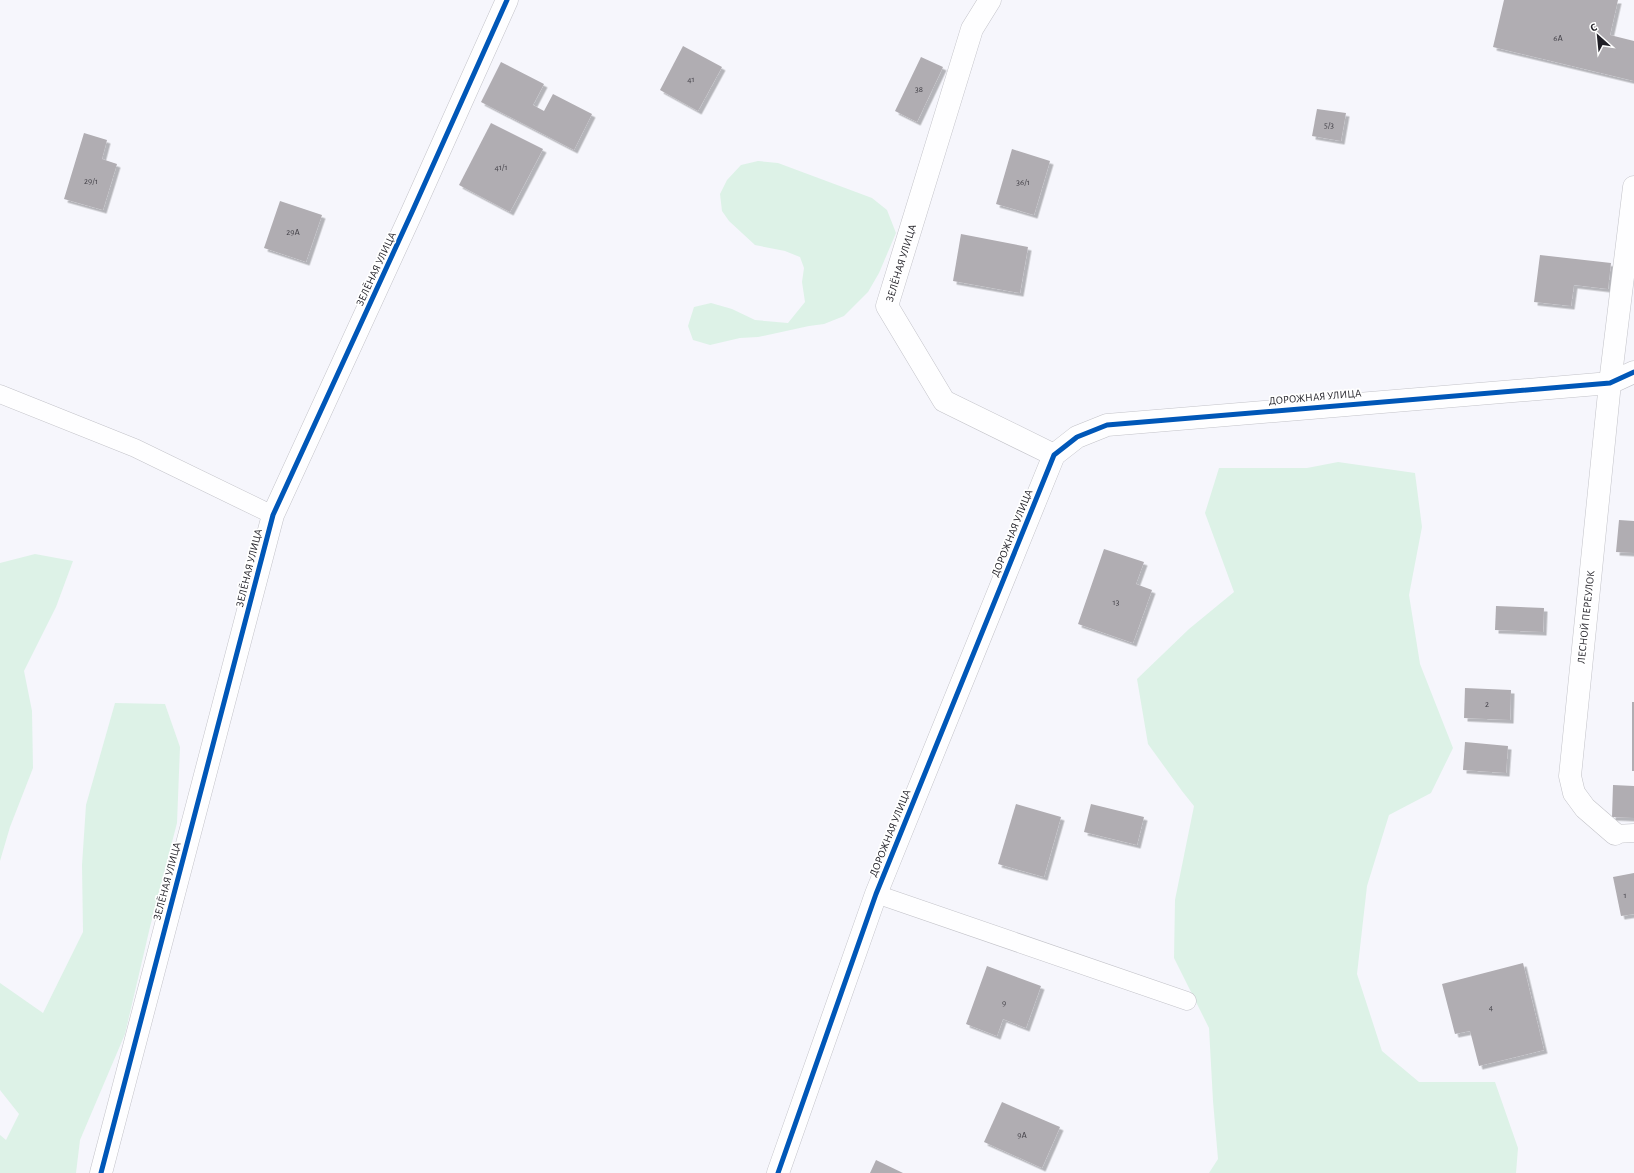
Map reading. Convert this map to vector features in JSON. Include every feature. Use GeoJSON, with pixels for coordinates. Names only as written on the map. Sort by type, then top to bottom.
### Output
{"type":"FeatureCollection","features":[{"type":"Feature","properties":{"kind":"street","name":"ЗЕЛЁНАЯ УЛИЦА"},"geometry":{"type":"LineString","coordinates":[[101,1173],[273,515],[412,212],[507,0]]}},
{"type":"Feature","properties":{"kind":"street","name":"ЗЕЛЁНАЯ УЛИЦА"},"geometry":{"type":"LineString","coordinates":[[990,0],[972,29],[887,306],[944,401],[1054,455]]}},
{"type":"Feature","properties":{"kind":"street","name":"ЛЕСНОЙ ПЕРЕУЛОК"},"geometry":{"type":"LineString","coordinates":[[1624,833],[1585,808],[1574,793],[1570,776],[1610,383],[1634,187]]}},
{"type":"Feature","properties":{"kind":"street","name":"ДОРОЖНАЯ УЛИЦА"},"geometry":{"type":"LineString","coordinates":[[778,1173],[876,894],[1054,455],[1077,436],[1107,425],[1610,383],[1634,372]]}},
{"type":"Feature","properties":{"kind":"lane"},"geometry":{"type":"LineString","coordinates":[[0,394],[135,448],[273,515]]}},
{"type":"Feature","properties":{"kind":"lane"},"geometry":{"type":"LineString","coordinates":[[876,894],[1187,1001]]}},
{"type":"Feature","properties":{"kind":"green space"},"geometry":{"type":"Polygon","coordinates":[[[758,161],[778,163],[872,198],[887,210],[896,233],[879,273],[868,292],[844,316],[824,324],[758,337],[740,338],[710,345],[693,340],[688,326],[694,307],[711,303],[732,309],[755,320],[788,323],[805,302],[802,282],[804,268],[800,257],[785,251],[755,245],[729,221],[722,211],[720,194],[727,180],[741,165],[758,161]]]}},
{"type":"Feature","properties":{"kind":"green space"},"geometry":{"type":"Polygon","coordinates":[[[1338,462],[1415,473],[1422,527],[1409,595],[1420,664],[1453,748],[1431,793],[1389,815],[1367,886],[1357,974],[1382,1051],[1419,1082],[1495,1082],[1518,1148],[1516,1173],[1209,1173],[1218,1159],[1209,1028],[1174,958],[1175,900],[1194,806],[1148,744],[1137,679],[1189,629],[1234,592],[1205,513],[1219,468],[1307,468],[1338,462]]]}},
{"type":"Feature","properties":{"kind":"green space"},"geometry":{"type":"Polygon","coordinates":[[[35,554],[73,561],[56,607],[24,671],[32,711],[33,768],[10,827],[0,861],[0,563],[35,554]]]}},
{"type":"Feature","properties":{"kind":"green space"},"geometry":{"type":"Polygon","coordinates":[[[115,703],[165,704],[180,747],[177,823],[150,927],[125,1034],[80,1140],[76,1173],[0,1173],[0,1135],[6,1140],[19,1114],[0,1090],[0,983],[43,1013],[83,932],[82,865],[86,805],[115,703]]]}},
{"type":"Feature","properties":{"kind":"building"},"geometry":{"type":"Polygon","coordinates":[[[1504,0],[1618,0],[1610,35],[1634,41],[1634,81],[1493,47],[1504,0]]]}},
{"type":"Feature","properties":{"kind":"building"},"geometry":{"type":"Polygon","coordinates":[[[683,46],[722,67],[698,111],[660,90],[683,46]]]}},
{"type":"Feature","properties":{"kind":"building"},"geometry":{"type":"Polygon","coordinates":[[[921,57],[943,67],[917,122],[895,111],[921,57]]]}},
{"type":"Feature","properties":{"kind":"building"},"geometry":{"type":"Polygon","coordinates":[[[501,62],[544,84],[533,105],[544,111],[553,94],[592,114],[574,150],[481,102],[501,62]]]}},
{"type":"Feature","properties":{"kind":"building"},"geometry":{"type":"Polygon","coordinates":[[[1317,109],[1346,113],[1341,141],[1312,136],[1317,109]]]}},
{"type":"Feature","properties":{"kind":"building"},"geometry":{"type":"Polygon","coordinates":[[[491,123],[543,149],[510,212],[459,185],[491,123]]]}},
{"type":"Feature","properties":{"kind":"building"},"geometry":{"type":"Polygon","coordinates":[[[84,133],[107,140],[102,159],[117,164],[103,210],[64,199],[84,133]]]}},
{"type":"Feature","properties":{"kind":"building"},"geometry":{"type":"Polygon","coordinates":[[[1012,149],[1050,161],[1034,215],[996,204],[1012,149]]]}},
{"type":"Feature","properties":{"kind":"building"},"geometry":{"type":"Polygon","coordinates":[[[280,201],[322,215],[306,262],[264,248],[280,201]]]}},
{"type":"Feature","properties":{"kind":"building"},"geometry":{"type":"Polygon","coordinates":[[[961,234],[1028,247],[1020,293],[953,281],[961,234]]]}},
{"type":"Feature","properties":{"kind":"building"},"geometry":{"type":"Polygon","coordinates":[[[1540,255],[1611,263],[1608,289],[1574,285],[1571,306],[1534,302],[1540,255]]]}},
{"type":"Feature","properties":{"kind":"building"},"geometry":{"type":"Polygon","coordinates":[[[1619,520],[1634,521],[1634,553],[1616,552],[1619,520]]]}},
{"type":"Feature","properties":{"kind":"building"},"geometry":{"type":"Polygon","coordinates":[[[1104,549],[1144,562],[1136,584],[1152,590],[1133,643],[1078,624],[1104,549]]]}},
{"type":"Feature","properties":{"kind":"building"},"geometry":{"type":"Polygon","coordinates":[[[1496,606],[1544,608],[1543,632],[1495,630],[1496,606]]]}},
{"type":"Feature","properties":{"kind":"building"},"geometry":{"type":"Polygon","coordinates":[[[1465,688],[1511,690],[1510,720],[1464,718],[1465,688]]]}},
{"type":"Feature","properties":{"kind":"building"},"geometry":{"type":"Polygon","coordinates":[[[1632,702],[1634,702],[1634,771],[1632,771],[1632,702]]]}},
{"type":"Feature","properties":{"kind":"building"},"geometry":{"type":"Polygon","coordinates":[[[1465,742],[1508,746],[1506,773],[1463,770],[1465,742]]]}},
{"type":"Feature","properties":{"kind":"building"},"geometry":{"type":"Polygon","coordinates":[[[1613,785],[1634,786],[1634,818],[1612,817],[1613,785]]]}},
{"type":"Feature","properties":{"kind":"building"},"geometry":{"type":"Polygon","coordinates":[[[1016,804],[1061,817],[1044,877],[998,864],[1016,804]]]}},
{"type":"Feature","properties":{"kind":"building"},"geometry":{"type":"Polygon","coordinates":[[[1091,804],[1144,817],[1137,845],[1084,832],[1091,804]]]}},
{"type":"Feature","properties":{"kind":"building"},"geometry":{"type":"Polygon","coordinates":[[[1634,873],[1634,914],[1621,916],[1613,877],[1634,873]]]}},
{"type":"Feature","properties":{"kind":"building"},"geometry":{"type":"Polygon","coordinates":[[[1523,963],[1544,1050],[1479,1066],[1470,1031],[1455,1034],[1442,984],[1523,963]]]}},
{"type":"Feature","properties":{"kind":"building"},"geometry":{"type":"Polygon","coordinates":[[[987,966],[1041,986],[1026,1028],[1003,1019],[997,1036],[966,1024],[987,966]]]}},
{"type":"Feature","properties":{"kind":"building"},"geometry":{"type":"Polygon","coordinates":[[[1002,1102],[1060,1127],[1042,1168],[984,1142],[1002,1102]]]}},
{"type":"Feature","properties":{"kind":"building"},"geometry":{"type":"Polygon","coordinates":[[[876,1160],[903,1173],[870,1173],[876,1160]]]}},
{"type":"Feature","properties":{"kind":"cycle path"},"geometry":{"type":"LineString","coordinates":[[101,1173],[273,515],[412,212],[507,0]]}},
{"type":"Feature","properties":{"kind":"cycle path"},"geometry":{"type":"LineString","coordinates":[[778,1173],[876,894],[1054,455],[1077,437],[1107,425],[1610,383],[1634,372]]}}]}
